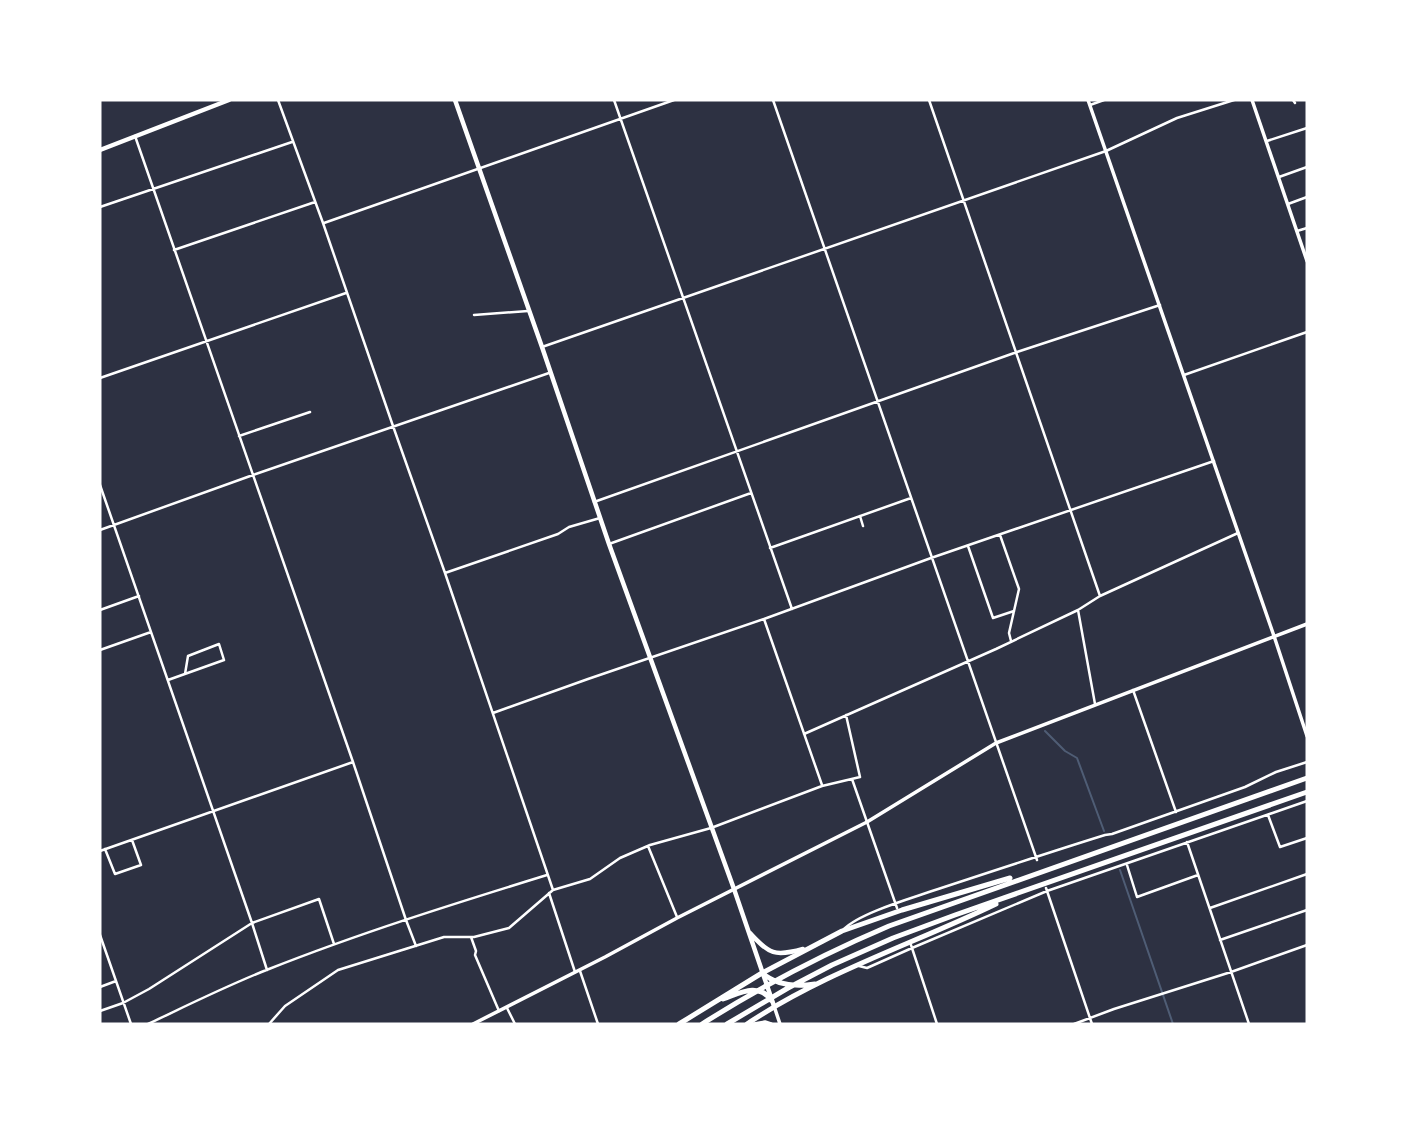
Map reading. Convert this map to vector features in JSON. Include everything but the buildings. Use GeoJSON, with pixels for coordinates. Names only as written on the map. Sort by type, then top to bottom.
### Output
{"type":"FeatureCollection","features":[{"type":"Feature","properties":{"kind":"highway"},"geometry":{"type":"LineString","coordinates":[[702,1024],[750,994],[828,952],[901,921],[1307,778]]}},
{"type":"Feature","properties":{"kind":"highway"},"geometry":{"type":"LineString","coordinates":[[727,1024],[832,965],[893,938],[1307,792]]}},
{"type":"Feature","properties":{"kind":"highway"},"geometry":{"type":"LineString","coordinates":[[679,1024],[762,973],[842,931],[902,910],[1076,859]]}},
{"type":"Feature","properties":{"kind":"highway"},"geometry":{"type":"LineString","coordinates":[[747,1024],[774,1006],[857,966],[1021,892]]}},
{"type":"Feature","properties":{"kind":"highway"},"geometry":{"type":"LineString","coordinates":[[762,973],[785,984],[799,986],[822,983]]}},
{"type":"Feature","properties":{"kind":"highway"},"geometry":{"type":"LineString","coordinates":[[705,1007],[755,990],[766,994],[774,1006]]}},
{"type":"Feature","properties":{"kind":"main road"},"geometry":{"type":"LineString","coordinates":[[100,150],[229,100]]}},
{"type":"Feature","properties":{"kind":"main road"},"geometry":{"type":"LineString","coordinates":[[455,100],[594,502],[774,1006]]}},
{"type":"Feature","properties":{"kind":"main road"},"geometry":{"type":"LineString","coordinates":[[747,929],[772,952],[801,950],[819,943]]}},
{"type":"Feature","properties":{"kind":"street"},"geometry":{"type":"LineString","coordinates":[[278,100],[445,573],[577,971],[598,1024]]}},
{"type":"Feature","properties":{"kind":"street"},"geometry":{"type":"LineString","coordinates":[[614,100],[792,609]]}},
{"type":"Feature","properties":{"kind":"street"},"geometry":{"type":"LineString","coordinates":[[323,223],[674,100]]}},
{"type":"Feature","properties":{"kind":"street"},"geometry":{"type":"LineString","coordinates":[[773,100],[1036,858]]}},
{"type":"Feature","properties":{"kind":"street"},"geometry":{"type":"LineString","coordinates":[[929,100],[1100,596]]}},
{"type":"Feature","properties":{"kind":"street"},"geometry":{"type":"LineString","coordinates":[[1104,100],[1089,102],[1275,636],[1307,736]]}},
{"type":"Feature","properties":{"kind":"street"},"geometry":{"type":"LineString","coordinates":[[542,347],[1106,151],[1177,118],[1234,100]]}},
{"type":"Feature","properties":{"kind":"street"},"geometry":{"type":"LineString","coordinates":[[1252,100],[1307,261]]}},
{"type":"Feature","properties":{"kind":"street"},"geometry":{"type":"LineString","coordinates":[[1267,141],[1307,128]]}},
{"type":"Feature","properties":{"kind":"street"},"geometry":{"type":"LineString","coordinates":[[135,136],[416,946]]}},
{"type":"Feature","properties":{"kind":"street"},"geometry":{"type":"LineString","coordinates":[[100,207],[293,142]]}},
{"type":"Feature","properties":{"kind":"street"},"geometry":{"type":"LineString","coordinates":[[1279,177],[1307,167]]}},
{"type":"Feature","properties":{"kind":"street"},"geometry":{"type":"LineString","coordinates":[[1288,204],[1307,197]]}},
{"type":"Feature","properties":{"kind":"street"},"geometry":{"type":"LineString","coordinates":[[174,250],[315,202]]}},
{"type":"Feature","properties":{"kind":"street"},"geometry":{"type":"LineString","coordinates":[[1297,231],[1307,228]]}},
{"type":"Feature","properties":{"kind":"street"},"geometry":{"type":"LineString","coordinates":[[100,378],[346,293]]}},
{"type":"Feature","properties":{"kind":"street"},"geometry":{"type":"LineString","coordinates":[[594,502],[1017,352],[1160,305]]}},
{"type":"Feature","properties":{"kind":"street"},"geometry":{"type":"LineString","coordinates":[[474,315],[528,311]]}},
{"type":"Feature","properties":{"kind":"street"},"geometry":{"type":"LineString","coordinates":[[1184,375],[1307,332]]}},
{"type":"Feature","properties":{"kind":"street"},"geometry":{"type":"LineString","coordinates":[[100,530],[550,372]]}},
{"type":"Feature","properties":{"kind":"street"},"geometry":{"type":"LineString","coordinates":[[239,436],[310,412]]}},
{"type":"Feature","properties":{"kind":"street"},"geometry":{"type":"LineString","coordinates":[[493,713],[1214,461]]}},
{"type":"Feature","properties":{"kind":"street"},"geometry":{"type":"LineString","coordinates":[[100,485],[267,970]]}},
{"type":"Feature","properties":{"kind":"street"},"geometry":{"type":"LineString","coordinates":[[609,544],[751,493]]}},
{"type":"Feature","properties":{"kind":"street"},"geometry":{"type":"LineString","coordinates":[[770,548],[911,498]]}},
{"type":"Feature","properties":{"kind":"street"},"geometry":{"type":"LineString","coordinates":[[860,516],[863,526]]}},
{"type":"Feature","properties":{"kind":"street"},"geometry":{"type":"LineString","coordinates":[[445,573],[600,518]]}},
{"type":"Feature","properties":{"kind":"street"},"geometry":{"type":"LineString","coordinates":[[804,734],[1011,642],[1078,610],[1100,596],[1238,533]]}},
{"type":"Feature","properties":{"kind":"street"},"geometry":{"type":"LineString","coordinates":[[1000,535],[1019,589],[1009,633],[1011,642]]}},
{"type":"Feature","properties":{"kind":"street"},"geometry":{"type":"LineString","coordinates":[[968,545],[993,618],[1014,611]]}},
{"type":"Feature","properties":{"kind":"street"},"geometry":{"type":"LineString","coordinates":[[100,610],[139,596]]}},
{"type":"Feature","properties":{"kind":"street"},"geometry":{"type":"LineString","coordinates":[[1078,610],[1095,704]]}},
{"type":"Feature","properties":{"kind":"street"},"geometry":{"type":"LineString","coordinates":[[764,619],[822,786]]}},
{"type":"Feature","properties":{"kind":"street"},"geometry":{"type":"LineString","coordinates":[[473,1024],[867,822],[996,743],[1307,624]]}},
{"type":"Feature","properties":{"kind":"street"},"geometry":{"type":"LineString","coordinates":[[100,650],[151,632]]}},
{"type":"Feature","properties":{"kind":"street"},"geometry":{"type":"LineString","coordinates":[[168,680],[185,674],[224,660],[219,644],[188,656],[185,674]]}},
{"type":"Feature","properties":{"kind":"street"},"geometry":{"type":"LineString","coordinates":[[1133,690],[1176,811]]}},
{"type":"Feature","properties":{"kind":"street"},"geometry":{"type":"LineString","coordinates":[[269,1024],[285,1006],[338,970],[444,937],[471,937],[509,928],[551,891],[590,878],[621,858],[648,846],[711,828],[822,786],[860,777],[846,715]]}},
{"type":"Feature","properties":{"kind":"street"},"geometry":{"type":"LineString","coordinates":[[100,851],[353,762]]}},
{"type":"Feature","properties":{"kind":"street"},"geometry":{"type":"LineString","coordinates":[[842,931],[851,922],[1112,834],[1307,762]]}},
{"type":"Feature","properties":{"kind":"street"},"geometry":{"type":"LineString","coordinates":[[852,779],[896,906]]}},
{"type":"Feature","properties":{"kind":"street"},"geometry":{"type":"LineString","coordinates":[[857,966],[867,968],[912,946],[1047,890],[1307,801]]}},
{"type":"Feature","properties":{"kind":"street"},"geometry":{"type":"LineString","coordinates":[[1268,815],[1280,847],[1307,838]]}},
{"type":"Feature","properties":{"kind":"street"},"geometry":{"type":"LineString","coordinates":[[105,849],[115,874],[141,865],[132,839]]}},
{"type":"Feature","properties":{"kind":"street"},"geometry":{"type":"LineString","coordinates":[[1187,842],[1249,1024]]}},
{"type":"Feature","properties":{"kind":"street"},"geometry":{"type":"LineString","coordinates":[[648,846],[677,918]]}},
{"type":"Feature","properties":{"kind":"street"},"geometry":{"type":"LineString","coordinates":[[1127,864],[1137,897],[1198,875]]}},
{"type":"Feature","properties":{"kind":"street"},"geometry":{"type":"LineString","coordinates":[[1210,908],[1307,874]]}},
{"type":"Feature","properties":{"kind":"street"},"geometry":{"type":"LineString","coordinates":[[148,1024],[267,970],[334,944],[547,875]]}},
{"type":"Feature","properties":{"kind":"street"},"geometry":{"type":"LineString","coordinates":[[1047,890],[1092,1024]]}},
{"type":"Feature","properties":{"kind":"street"},"geometry":{"type":"LineString","coordinates":[[100,1011],[123,1003],[149,989],[252,923],[319,899],[334,944]]}},
{"type":"Feature","properties":{"kind":"street"},"geometry":{"type":"LineString","coordinates":[[1220,940],[1307,910]]}},
{"type":"Feature","properties":{"kind":"street"},"geometry":{"type":"LineString","coordinates":[[100,934],[131,1024]]}},
{"type":"Feature","properties":{"kind":"street"},"geometry":{"type":"LineString","coordinates":[[471,937],[475,955],[499,1011]]}},
{"type":"Feature","properties":{"kind":"street"},"geometry":{"type":"LineString","coordinates":[[1074,1024],[1307,944]]}},
{"type":"Feature","properties":{"kind":"street"},"geometry":{"type":"LineString","coordinates":[[912,946],[937,1024]]}},
{"type":"Feature","properties":{"kind":"street"},"geometry":{"type":"LineString","coordinates":[[100,987],[116,981]]}},
{"type":"Feature","properties":{"kind":"street"},"geometry":{"type":"LineString","coordinates":[[774,1006],[780,1024]]}},
{"type":"Feature","properties":{"kind":"street"},"geometry":{"type":"LineString","coordinates":[[507,1007],[515,1024]]}},
{"type":"Feature","properties":{"kind":"street"},"geometry":{"type":"LineString","coordinates":[[754,1024],[771,1024]]}},
{"type":"Feature","properties":{"kind":"waterway"},"geometry":{"type":"LineString","coordinates":[[1045,731],[1065,751],[1077,758],[1104,831]]}},
{"type":"Feature","properties":{"kind":"waterway"},"geometry":{"type":"LineString","coordinates":[[1120,870],[1173,1024]]}}]}
